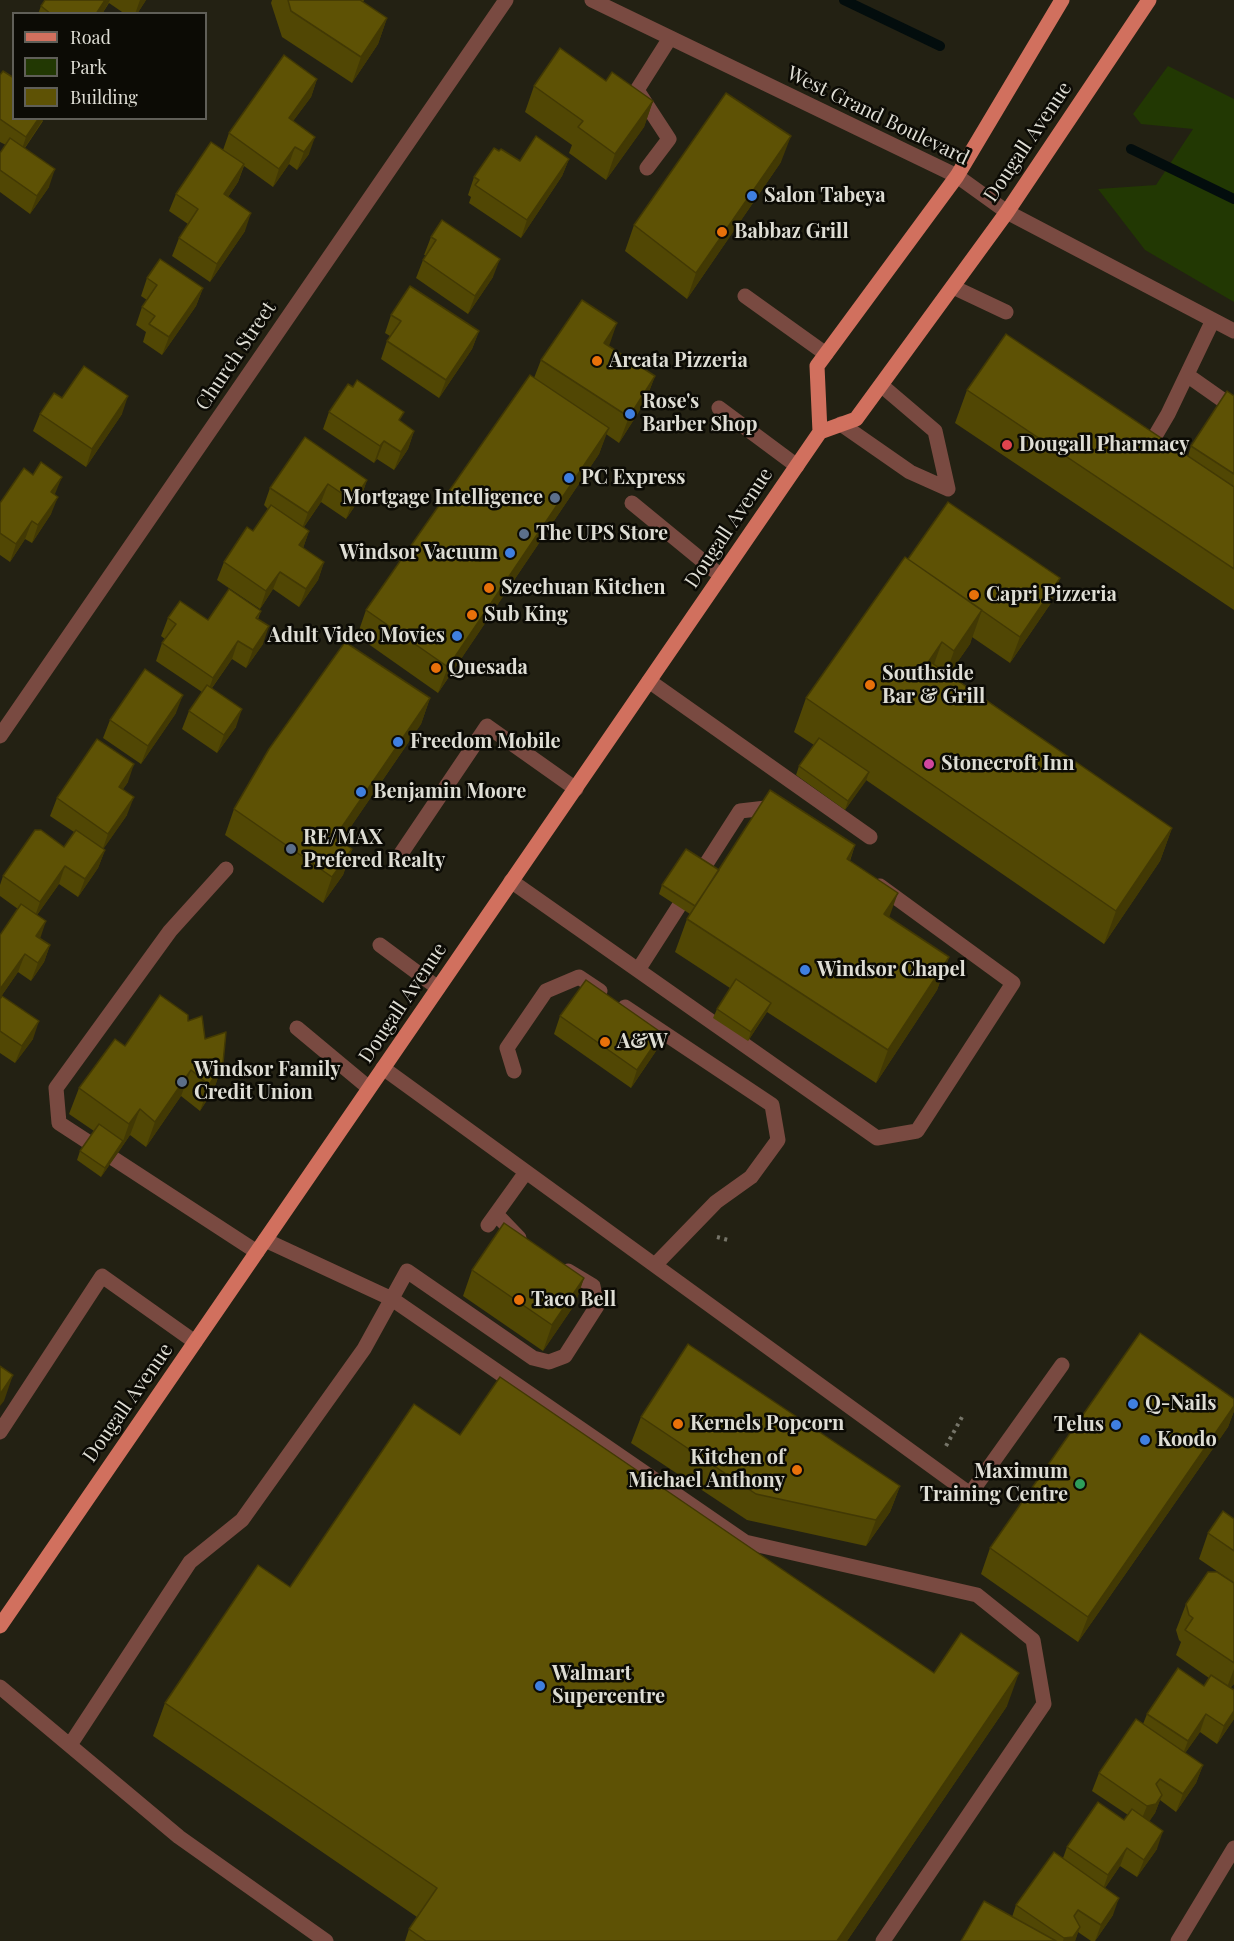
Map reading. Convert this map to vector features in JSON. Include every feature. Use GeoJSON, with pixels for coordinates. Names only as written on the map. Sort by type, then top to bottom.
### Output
{"type":"FeatureCollection","features":[{"type":"Feature","properties":{"kind":"main road","name":"Dougall Avenue"},"geometry":{"type":"LineString","coordinates":[[0,1626],[797,466],[819,432],[817,366],[957,176],[1062,0]]}},
{"type":"Feature","properties":{"kind":"main road","name":"Dougall Avenue"},"geometry":{"type":"LineString","coordinates":[[819,432],[856,419],[1007,212],[1149,0]]}},
{"type":"Feature","properties":{"kind":"street","name":"Church Street"},"geometry":{"type":"LineString","coordinates":[[0,736],[506,0]]}},
{"type":"Feature","properties":{"kind":"street","name":"West Grand Boulevard"},"geometry":{"type":"LineString","coordinates":[[592,0],[957,176],[1007,212],[1234,331]]}},
{"type":"Feature","properties":{"kind":"street"},"geometry":{"type":"LineString","coordinates":[[647,168],[669,139],[637,90],[670,38]]}},
{"type":"Feature","properties":{"kind":"street"},"geometry":{"type":"LineString","coordinates":[[953,287],[1006,312]]}},
{"type":"Feature","properties":{"kind":"street"},"geometry":{"type":"LineString","coordinates":[[745,296],[826,354]]}},
{"type":"Feature","properties":{"kind":"street"},"geometry":{"type":"LineString","coordinates":[[1160,464],[1151,442],[1168,414],[1213,320]]}},
{"type":"Feature","properties":{"kind":"street"},"geometry":{"type":"LineString","coordinates":[[1187,375],[1234,408]]}},
{"type":"Feature","properties":{"kind":"street"},"geometry":{"type":"LineString","coordinates":[[841,424],[910,472],[948,489],[935,431],[881,385]]}},
{"type":"Feature","properties":{"kind":"street"},"geometry":{"type":"LineString","coordinates":[[719,408],[797,466]]}},
{"type":"Feature","properties":{"kind":"street"},"geometry":{"type":"LineString","coordinates":[[632,503],[721,576]]}},
{"type":"Feature","properties":{"kind":"street"},"geometry":{"type":"LineString","coordinates":[[649,681],[870,837]]}},
{"type":"Feature","properties":{"kind":"street"},"geometry":{"type":"LineString","coordinates":[[398,858],[487,726],[576,789]]}},
{"type":"Feature","properties":{"kind":"street"},"geometry":{"type":"LineString","coordinates":[[638,970],[740,811],[766,808],[785,821]]}},
{"type":"Feature","properties":{"kind":"street"},"geometry":{"type":"LineString","coordinates":[[226,869],[170,931],[56,1088],[59,1123],[261,1246],[392,1299],[745,1542],[977,1595],[1033,1640],[1044,1704],[883,1941]]}},
{"type":"Feature","properties":{"kind":"street"},"geometry":{"type":"LineString","coordinates":[[512,881],[877,1138],[917,1131],[1013,983],[868,878]]}},
{"type":"Feature","properties":{"kind":"street"},"geometry":{"type":"LineString","coordinates":[[380,945],[438,988]]}},
{"type":"Feature","properties":{"kind":"street"},"geometry":{"type":"LineString","coordinates":[[514,1071],[507,1048],[546,991],[579,977],[772,1105],[778,1140],[751,1177],[716,1202],[655,1265]]}},
{"type":"Feature","properties":{"kind":"street"},"geometry":{"type":"LineString","coordinates":[[297,1028],[369,1088]]}},
{"type":"Feature","properties":{"kind":"street"},"geometry":{"type":"LineString","coordinates":[[383,1068],[970,1494],[1062,1365]]}},
{"type":"Feature","properties":{"kind":"street"},"geometry":{"type":"LineString","coordinates":[[526,1172],[492,1219],[529,1248]]}},
{"type":"Feature","properties":{"kind":"street"},"geometry":{"type":"LineString","coordinates":[[70,1745],[190,1562],[242,1520],[364,1349],[407,1271],[533,1358],[549,1362],[566,1356],[597,1306],[593,1286],[556,1264]]}},
{"type":"Feature","properties":{"kind":"street"},"geometry":{"type":"LineString","coordinates":[[0,1432],[102,1276],[195,1342]]}},
{"type":"Feature","properties":{"kind":"street"},"geometry":{"type":"LineString","coordinates":[[0,1686],[179,1837],[326,1941]]}},
{"type":"Feature","properties":{"kind":"street"},"geometry":{"type":"LineString","coordinates":[[1178,1941],[1234,1848]]}},
{"type":"Feature","properties":{"kind":"path"},"geometry":{"type":"LineString","coordinates":[[713,1236],[728,1240]]}},
{"type":"Feature","properties":{"kind":"path"},"geometry":{"type":"LineString","coordinates":[[941,1454],[962,1417]]}},
{"type":"Feature","properties":{"kind":"green space"},"geometry":{"type":"Polygon","coordinates":[[[1168,66],[1234,99],[1234,302],[1145,250],[1098,189],[1156,185],[1193,129],[1141,124],[1133,114],[1168,66]]]}},
{"type":"Feature","properties":{"kind":"building"},"geometry":{"type":"Polygon","coordinates":[[[45,0],[105,0],[97,12],[48,12],[41,6],[45,0]]]}},
{"type":"Feature","properties":{"kind":"building"},"geometry":{"type":"Polygon","coordinates":[[[288,0],[360,0],[387,18],[361,57],[291,11],[288,0]]]}},
{"type":"Feature","properties":{"kind":"building"},"geometry":{"type":"Polygon","coordinates":[[[560,48],[606,81],[612,72],[653,101],[615,154],[578,127],[583,121],[534,86],[560,48]]]}},
{"type":"Feature","properties":{"kind":"building"},"geometry":{"type":"Polygon","coordinates":[[[284,55],[317,79],[289,118],[315,137],[304,152],[295,147],[279,169],[229,133],[284,55]]]}},
{"type":"Feature","properties":{"kind":"building"},"geometry":{"type":"Polygon","coordinates":[[[3,71],[12,77],[12,120],[38,120],[26,137],[0,119],[0,75],[3,71]]]}},
{"type":"Feature","properties":{"kind":"building"},"geometry":{"type":"Polygon","coordinates":[[[726,93],[791,136],[696,273],[634,225],[726,93]]]}},
{"type":"Feature","properties":{"kind":"building"},"geometry":{"type":"Polygon","coordinates":[[[536,136],[569,159],[527,220],[475,185],[479,180],[474,177],[494,148],[499,151],[501,149],[520,161],[536,136]]]}},
{"type":"Feature","properties":{"kind":"building"},"geometry":{"type":"Polygon","coordinates":[[[10,138],[55,169],[37,196],[0,170],[0,153],[10,138]]]}},
{"type":"Feature","properties":{"kind":"building"},"geometry":{"type":"Polygon","coordinates":[[[211,142],[244,164],[224,194],[251,213],[217,264],[179,238],[198,209],[176,194],[211,142]]]}},
{"type":"Feature","properties":{"kind":"building"},"geometry":{"type":"Polygon","coordinates":[[[442,220],[500,259],[475,296],[423,260],[436,240],[431,237],[442,220]]]}},
{"type":"Feature","properties":{"kind":"building"},"geometry":{"type":"Polygon","coordinates":[[[160,259],[203,288],[169,337],[149,324],[155,316],[142,307],[157,285],[147,278],[160,259]]]}},
{"type":"Feature","properties":{"kind":"building"},"geometry":{"type":"Polygon","coordinates":[[[410,286],[479,331],[446,380],[387,341],[401,321],[391,315],[410,286]]]}},
{"type":"Feature","properties":{"kind":"building"},"geometry":{"type":"Polygon","coordinates":[[[582,300],[617,323],[604,343],[655,376],[629,417],[541,360],[582,300]]]}},
{"type":"Feature","properties":{"kind":"building"},"geometry":{"type":"Polygon","coordinates":[[[1006,334],[1234,487],[1234,569],[967,390],[1006,334]]]}},
{"type":"Feature","properties":{"kind":"building"},"geometry":{"type":"Polygon","coordinates":[[[84,366],[128,396],[92,449],[40,414],[54,393],[62,398],[84,366]]]}},
{"type":"Feature","properties":{"kind":"building"},"geometry":{"type":"Polygon","coordinates":[[[530,375],[609,428],[448,667],[366,610],[530,375]]]}},
{"type":"Feature","properties":{"kind":"building"},"geometry":{"type":"Polygon","coordinates":[[[357,380],[404,412],[399,420],[414,431],[401,452],[384,441],[380,446],[329,412],[348,384],[353,387],[357,380]]]}},
{"type":"Feature","properties":{"kind":"building"},"geometry":{"type":"Polygon","coordinates":[[[1227,391],[1234,396],[1234,474],[1191,446],[1227,391]]]}},
{"type":"Feature","properties":{"kind":"building"},"geometry":{"type":"Polygon","coordinates":[[[305,437],[367,480],[353,501],[328,484],[308,513],[270,488],[305,437]]]}},
{"type":"Feature","properties":{"kind":"building"},"geometry":{"type":"Polygon","coordinates":[[[41,462],[62,477],[51,492],[58,497],[38,525],[32,521],[16,544],[0,533],[0,503],[24,468],[33,475],[41,462]]]}},
{"type":"Feature","properties":{"kind":"building"},"geometry":{"type":"Polygon","coordinates":[[[948,502],[1060,578],[1020,637],[908,559],[948,502]]]}},
{"type":"Feature","properties":{"kind":"building"},"geometry":{"type":"Polygon","coordinates":[[[271,505],[309,531],[299,545],[324,562],[306,589],[280,572],[266,591],[224,562],[247,527],[253,531],[271,505]]]}},
{"type":"Feature","properties":{"kind":"building","name":"Stonecroft Inn"},"geometry":{"type":"Polygon","coordinates":[[[905,557],[982,610],[954,651],[942,642],[929,661],[1172,828],[1116,911],[806,698],[905,557]]]}},
{"type":"Feature","properties":{"kind":"building"},"geometry":{"type":"Polygon","coordinates":[[[229,589],[261,611],[256,618],[269,626],[253,650],[238,641],[213,678],[162,643],[176,624],[168,618],[180,601],[208,620],[229,589]]]}},
{"type":"Feature","properties":{"kind":"building"},"geometry":{"type":"Polygon","coordinates":[[[345,642],[430,698],[335,837],[352,849],[332,877],[234,809],[269,749],[345,642]]]}},
{"type":"Feature","properties":{"kind":"building"},"geometry":{"type":"Polygon","coordinates":[[[145,669],[183,695],[148,746],[110,720],[145,669]]]}},
{"type":"Feature","properties":{"kind":"building"},"geometry":{"type":"Polygon","coordinates":[[[207,685],[242,709],[224,735],[189,711],[207,685]]]}},
{"type":"Feature","properties":{"kind":"building"},"geometry":{"type":"Polygon","coordinates":[[[819,738],[869,772],[848,801],[799,766],[819,738]]]}},
{"type":"Feature","properties":{"kind":"building"},"geometry":{"type":"Polygon","coordinates":[[[97,739],[134,764],[119,787],[134,797],[108,834],[57,798],[97,739]]]}},
{"type":"Feature","properties":{"kind":"building","name":"Windsor Chapel"},"geometry":{"type":"Polygon","coordinates":[[[770,790],[855,845],[847,859],[898,893],[884,914],[949,957],[888,1050],[687,919],[770,790]]]}},
{"type":"Feature","properties":{"kind":"building"},"geometry":{"type":"Polygon","coordinates":[[[35,830],[41,830],[64,847],[76,830],[105,850],[85,879],[65,866],[40,902],[3,876],[35,830]]]}},
{"type":"Feature","properties":{"kind":"building"},"geometry":{"type":"Polygon","coordinates":[[[686,849],[719,870],[695,906],[662,885],[686,849]]]}},
{"type":"Feature","properties":{"kind":"building"},"geometry":{"type":"Polygon","coordinates":[[[21,904],[46,921],[36,936],[50,945],[38,963],[25,954],[0,989],[0,935],[21,904]]]}},
{"type":"Feature","properties":{"kind":"building"},"geometry":{"type":"Polygon","coordinates":[[[736,979],[771,1003],[751,1032],[717,1009],[736,979]]]}},
{"type":"Feature","properties":{"kind":"building"},"geometry":{"type":"Polygon","coordinates":[[[586,980],[662,1033],[637,1070],[560,1016],[586,980]]]}},
{"type":"Feature","properties":{"kind":"building"},"geometry":{"type":"Polygon","coordinates":[[[160,995],[188,1015],[188,1021],[202,1016],[205,1039],[226,1032],[223,1063],[209,1085],[191,1070],[155,1122],[140,1109],[129,1124],[79,1088],[115,1039],[125,1046],[160,995]]]}},
{"type":"Feature","properties":{"kind":"building"},"geometry":{"type":"Polygon","coordinates":[[[2,996],[39,1021],[22,1046],[0,1031],[0,999],[2,996]]]}},
{"type":"Feature","properties":{"kind":"building"},"geometry":{"type":"Polygon","coordinates":[[[99,1124],[123,1141],[105,1168],[80,1151],[99,1124]]]}},
{"type":"Feature","properties":{"kind":"building"},"geometry":{"type":"Polygon","coordinates":[[[504,1223],[584,1278],[552,1325],[472,1270],[504,1223]]]}},
{"type":"Feature","properties":{"kind":"building"},"geometry":{"type":"Polygon","coordinates":[[[1140,1333],[1234,1399],[1234,1406],[1088,1617],[990,1548],[1140,1333]]]}},
{"type":"Feature","properties":{"kind":"building"},"geometry":{"type":"Polygon","coordinates":[[[688,1344],[900,1486],[876,1520],[756,1494],[641,1417],[688,1344]]]}},
{"type":"Feature","properties":{"kind":"building"},"geometry":{"type":"Polygon","coordinates":[[[0,1366],[13,1375],[0,1394],[0,1366]]]}},
{"type":"Feature","properties":{"kind":"building","name":"Walmart Supercentre"},"geometry":{"type":"Polygon","coordinates":[[[500,1377],[934,1673],[961,1633],[1019,1673],[837,1941],[426,1941],[409,1929],[437,1888],[165,1703],[258,1565],[290,1587],[414,1404],[460,1435],[500,1377]]]}},
{"type":"Feature","properties":{"kind":"building"},"geometry":{"type":"Polygon","coordinates":[[[1223,1511],[1234,1519],[1234,1551],[1208,1533],[1223,1511]]]}},
{"type":"Feature","properties":{"kind":"building"},"geometry":{"type":"Polygon","coordinates":[[[1208,1572],[1217,1572],[1234,1583],[1234,1663],[1185,1630],[1193,1618],[1189,1615],[1186,1604],[1208,1572]]]}},
{"type":"Feature","properties":{"kind":"building"},"geometry":{"type":"Polygon","coordinates":[[[1178,1668],[1204,1686],[1211,1675],[1234,1690],[1234,1711],[1224,1726],[1206,1714],[1188,1741],[1147,1714],[1178,1668]]]}},
{"type":"Feature","properties":{"kind":"building"},"geometry":{"type":"Polygon","coordinates":[[[1136,1719],[1203,1765],[1183,1794],[1160,1779],[1156,1784],[1162,1795],[1156,1804],[1147,1806],[1099,1773],[1136,1719]]]}},
{"type":"Feature","properties":{"kind":"building"},"geometry":{"type":"Polygon","coordinates":[[[1098,1802],[1124,1820],[1132,1809],[1163,1831],[1144,1860],[1127,1848],[1108,1875],[1067,1847],[1098,1802]]]}},
{"type":"Feature","properties":{"kind":"building"},"geometry":{"type":"Polygon","coordinates":[[[1054,1852],[1119,1898],[1101,1925],[1078,1910],[1074,1916],[1080,1927],[1073,1937],[1064,1938],[1016,1905],[1054,1852]]]}},
{"type":"Feature","properties":{"kind":"building"},"geometry":{"type":"Polygon","coordinates":[[[984,1901],[1056,1941],[961,1941],[984,1901]]]}},
{"type":"Feature","properties":{"kind":"waterway"},"geometry":{"type":"LineString","coordinates":[[844,0],[940,46]]}},
{"type":"Feature","properties":{"kind":"waterway"},"geometry":{"type":"LineString","coordinates":[[1131,149],[1234,199]]}},
{"type":"Feature","properties":{"kind":"place","name":"Salon Tabeya"},"geometry":{"type":"Point","coordinates":[752,196]}},
{"type":"Feature","properties":{"kind":"place","name":"Babbaz Grill"},"geometry":{"type":"Point","coordinates":[722,232]}},
{"type":"Feature","properties":{"kind":"place","name":"Arcata Pizzeria"},"geometry":{"type":"Point","coordinates":[597,361]}},
{"type":"Feature","properties":{"kind":"place","name":"Rose's Barber Shop"},"geometry":{"type":"Point","coordinates":[630,414]}},
{"type":"Feature","properties":{"kind":"place","name":"Dougall Pharmacy"},"geometry":{"type":"Point","coordinates":[1007,445]}},
{"type":"Feature","properties":{"kind":"place","name":"PC Express"},"geometry":{"type":"Point","coordinates":[569,478]}},
{"type":"Feature","properties":{"kind":"place","name":"Mortgage Intelligence"},"geometry":{"type":"Point","coordinates":[555,498]}},
{"type":"Feature","properties":{"kind":"place","name":"The UPS Store"},"geometry":{"type":"Point","coordinates":[524,534]}},
{"type":"Feature","properties":{"kind":"place","name":"Windsor Vacuum"},"geometry":{"type":"Point","coordinates":[510,553]}},
{"type":"Feature","properties":{"kind":"place","name":"Szechuan Kitchen"},"geometry":{"type":"Point","coordinates":[489,588]}},
{"type":"Feature","properties":{"kind":"place","name":"Capri Pizzeria"},"geometry":{"type":"Point","coordinates":[974,595]}},
{"type":"Feature","properties":{"kind":"place","name":"Sub King"},"geometry":{"type":"Point","coordinates":[472,615]}},
{"type":"Feature","properties":{"kind":"place","name":"Adult Video Movies"},"geometry":{"type":"Point","coordinates":[457,636]}},
{"type":"Feature","properties":{"kind":"place","name":"Quesada"},"geometry":{"type":"Point","coordinates":[436,668]}},
{"type":"Feature","properties":{"kind":"place","name":"Southside Bar & Grill"},"geometry":{"type":"Point","coordinates":[870,685]}},
{"type":"Feature","properties":{"kind":"place","name":"Freedom Mobile"},"geometry":{"type":"Point","coordinates":[398,742]}},
{"type":"Feature","properties":{"kind":"place","name":"Stonecroft Inn"},"geometry":{"type":"Point","coordinates":[929,764]}},
{"type":"Feature","properties":{"kind":"place","name":"Benjamin Moore"},"geometry":{"type":"Point","coordinates":[361,792]}},
{"type":"Feature","properties":{"kind":"place","name":"RE/MAX Prefered Realty"},"geometry":{"type":"Point","coordinates":[291,849]}},
{"type":"Feature","properties":{"kind":"place","name":"Windsor Chapel"},"geometry":{"type":"Point","coordinates":[805,970]}},
{"type":"Feature","properties":{"kind":"place","name":"A&W"},"geometry":{"type":"Point","coordinates":[605,1042]}},
{"type":"Feature","properties":{"kind":"place","name":"Windsor Family Credit Union"},"geometry":{"type":"Point","coordinates":[182,1082]}},
{"type":"Feature","properties":{"kind":"place","name":"Taco Bell"},"geometry":{"type":"Point","coordinates":[519,1300]}},
{"type":"Feature","properties":{"kind":"place","name":"Q-Nails"},"geometry":{"type":"Point","coordinates":[1133,1404]}},
{"type":"Feature","properties":{"kind":"place","name":"Kernels Popcorn"},"geometry":{"type":"Point","coordinates":[678,1424]}},
{"type":"Feature","properties":{"kind":"place","name":"Telus"},"geometry":{"type":"Point","coordinates":[1116,1425]}},
{"type":"Feature","properties":{"kind":"place","name":"Koodo"},"geometry":{"type":"Point","coordinates":[1145,1440]}},
{"type":"Feature","properties":{"kind":"place","name":"Kitchen of Michael Anthony"},"geometry":{"type":"Point","coordinates":[797,1470]}},
{"type":"Feature","properties":{"kind":"place","name":"Maximum Training Centre"},"geometry":{"type":"Point","coordinates":[1080,1484]}},
{"type":"Feature","properties":{"kind":"place","name":"Walmart Supercentre"},"geometry":{"type":"Point","coordinates":[540,1686]}}]}
